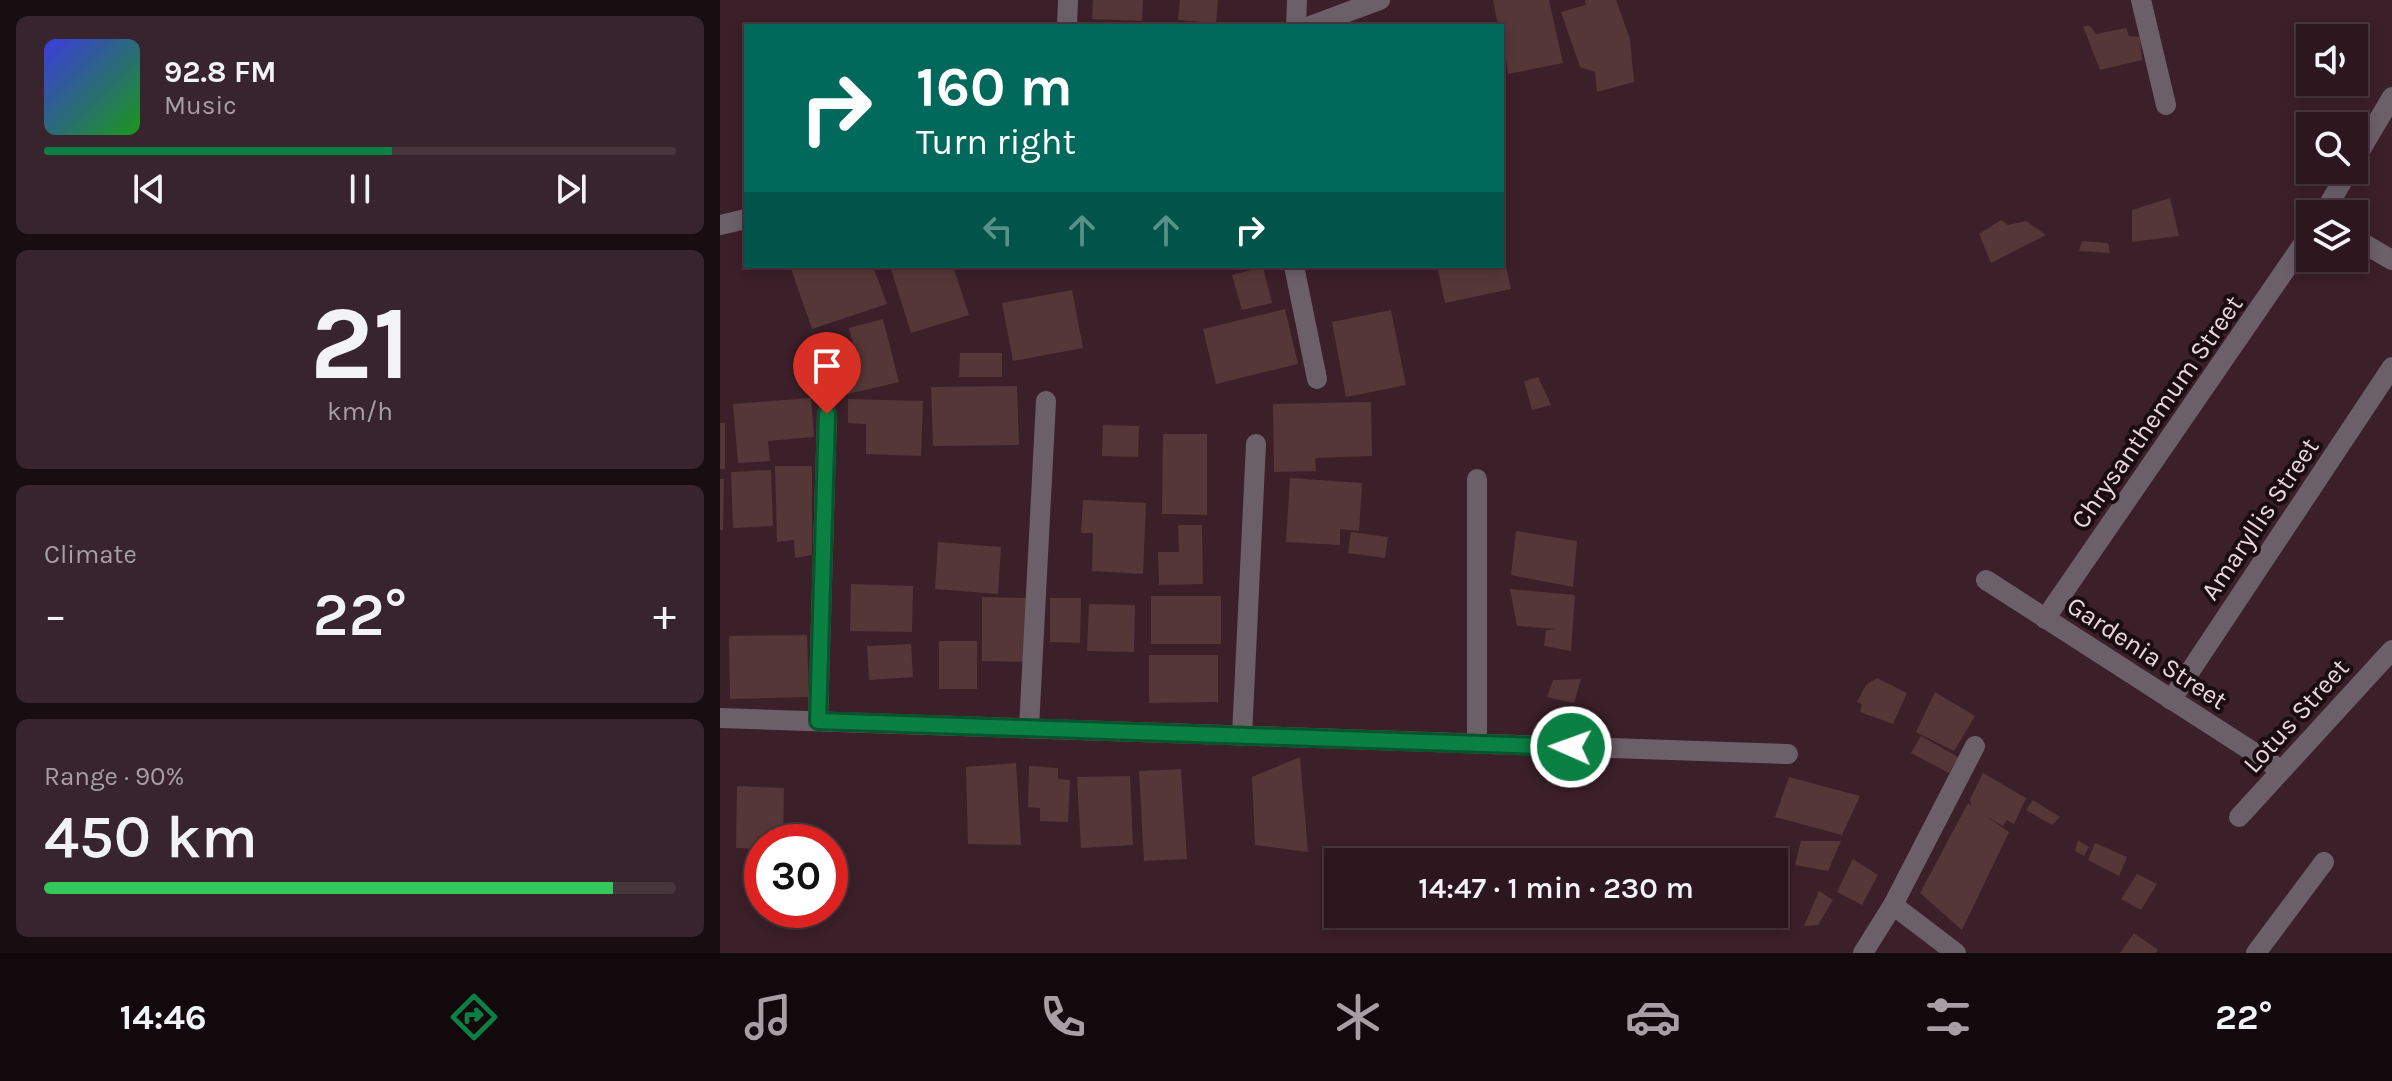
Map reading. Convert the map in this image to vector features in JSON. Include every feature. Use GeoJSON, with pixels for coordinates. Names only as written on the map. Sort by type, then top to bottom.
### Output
{"type":"FeatureCollection","features":[{"type":"Feature","properties":{"kind":"street"},"geometry":{"type":"LineString","coordinates":[[1067,24],[1068,0]]}},
{"type":"Feature","properties":{"kind":"street"},"geometry":{"type":"LineString","coordinates":[[1296,24],[1297,0]]}},
{"type":"Feature","properties":{"kind":"street"},"geometry":{"type":"LineString","coordinates":[[1315,24],[1380,0]]}},
{"type":"Feature","properties":{"kind":"street"},"geometry":{"type":"LineString","coordinates":[[2141,0],[2166,105]]}},
{"type":"Feature","properties":{"kind":"street"},"geometry":{"type":"LineString","coordinates":[[2368,137],[2392,97]]}},
{"type":"Feature","properties":{"kind":"street"},"geometry":{"type":"LineString","coordinates":[[720,225],[744,219]]}},
{"type":"Feature","properties":{"kind":"street"},"geometry":{"type":"LineString","coordinates":[[2368,246],[2392,260]]}},
{"type":"Feature","properties":{"kind":"street","name":"Chrysanthemum Street"},"geometry":{"type":"LineString","coordinates":[[2045,619],[2296,254]]}},
{"type":"Feature","properties":{"kind":"street"},"geometry":{"type":"LineString","coordinates":[[1294,268],[1317,379]]}},
{"type":"Feature","properties":{"kind":"street","name":"Amaryllis Street"},"geometry":{"type":"LineString","coordinates":[[2171,700],[2392,367]]}},
{"type":"Feature","properties":{"kind":"street"},"geometry":{"type":"LineString","coordinates":[[1029,728],[1046,401]]}},
{"type":"Feature","properties":{"kind":"street"},"geometry":{"type":"LineString","coordinates":[[818,721],[827,414]]}},
{"type":"Feature","properties":{"kind":"street"},"geometry":{"type":"LineString","coordinates":[[1242,736],[1256,444]]}},
{"type":"Feature","properties":{"kind":"street"},"geometry":{"type":"LineString","coordinates":[[1477,479],[1477,744]]}},
{"type":"Feature","properties":{"kind":"street","name":"Gardenia Street"},"geometry":{"type":"LineString","coordinates":[[1986,580],[2281,770]]}},
{"type":"Feature","properties":{"kind":"street","name":"Lotus Street"},"geometry":{"type":"LineString","coordinates":[[2239,817],[2392,650]]}},
{"type":"Feature","properties":{"kind":"street"},"geometry":{"type":"LineString","coordinates":[[720,718],[1788,754]]}},
{"type":"Feature","properties":{"kind":"street"},"geometry":{"type":"LineString","coordinates":[[1863,953],[1893,905],[1975,746]]}},
{"type":"Feature","properties":{"kind":"street"},"geometry":{"type":"LineString","coordinates":[[2256,953],[2324,862]]}},
{"type":"Feature","properties":{"kind":"street"},"geometry":{"type":"LineString","coordinates":[[1893,905],[1956,953]]}},
{"type":"Feature","properties":{"kind":"building"},"geometry":{"type":"Polygon","coordinates":[[[1093,0],[1143,0],[1142,21],[1092,19],[1093,0]]]}},
{"type":"Feature","properties":{"kind":"building"},"geometry":{"type":"Polygon","coordinates":[[[1180,0],[1218,0],[1216,23],[1178,20],[1180,0]]]}},
{"type":"Feature","properties":{"kind":"building"},"geometry":{"type":"Polygon","coordinates":[[[1493,0],[1549,0],[1563,63],[1508,74],[1504,24],[1498,24],[1493,0]]]}},
{"type":"Feature","properties":{"kind":"building"},"geometry":{"type":"Polygon","coordinates":[[[1585,0],[1616,0],[1630,39],[1634,82],[1597,92],[1595,72],[1580,67],[1561,12],[1586,5],[1585,0]]]}},
{"type":"Feature","properties":{"kind":"building"},"geometry":{"type":"Polygon","coordinates":[[[2083,26],[2090,26],[2096,34],[2126,28],[2129,36],[2140,37],[2142,60],[2100,70],[2083,26]]]}},
{"type":"Feature","properties":{"kind":"building"},"geometry":{"type":"Polygon","coordinates":[[[2170,198],[2179,236],[2132,242],[2132,210],[2170,198]]]}},
{"type":"Feature","properties":{"kind":"building"},"geometry":{"type":"Polygon","coordinates":[[[2001,220],[2008,225],[2026,221],[2046,235],[1991,263],[1979,234],[2001,220]]]}},
{"type":"Feature","properties":{"kind":"building"},"geometry":{"type":"Polygon","coordinates":[[[2082,241],[2108,243],[2110,253],[2079,251],[2082,241]]]}},
{"type":"Feature","properties":{"kind":"building"},"geometry":{"type":"Polygon","coordinates":[[[1504,258],[1511,289],[1445,303],[1437,268],[1504,268],[1504,258]]]}},
{"type":"Feature","properties":{"kind":"building"},"geometry":{"type":"Polygon","coordinates":[[[791,268],[874,268],[887,304],[812,329],[791,268]]]}},
{"type":"Feature","properties":{"kind":"building"},"geometry":{"type":"Polygon","coordinates":[[[891,268],[954,268],[969,315],[911,333],[891,268]]]}},
{"type":"Feature","properties":{"kind":"building"},"geometry":{"type":"Polygon","coordinates":[[[1263,268],[1272,303],[1242,310],[1232,275],[1263,268]]]}},
{"type":"Feature","properties":{"kind":"building"},"geometry":{"type":"Polygon","coordinates":[[[1072,290],[1083,348],[1013,361],[1002,303],[1072,290]]]}},
{"type":"Feature","properties":{"kind":"building"},"geometry":{"type":"Polygon","coordinates":[[[1285,309],[1298,364],[1216,384],[1203,329],[1285,309]]]}},
{"type":"Feature","properties":{"kind":"building"},"geometry":{"type":"Polygon","coordinates":[[[1391,310],[1406,385],[1346,397],[1332,322],[1391,310]]]}},
{"type":"Feature","properties":{"kind":"building"},"geometry":{"type":"Polygon","coordinates":[[[883,319],[899,382],[835,397],[826,360],[855,353],[849,328],[883,319]]]}},
{"type":"Feature","properties":{"kind":"building"},"geometry":{"type":"Polygon","coordinates":[[[960,353],[1002,353],[1002,377],[959,377],[960,353]]]}},
{"type":"Feature","properties":{"kind":"building"},"geometry":{"type":"Polygon","coordinates":[[[1538,377],[1551,405],[1532,410],[1524,381],[1538,377]]]}},
{"type":"Feature","properties":{"kind":"building"},"geometry":{"type":"Polygon","coordinates":[[[1017,386],[1019,445],[933,446],[931,387],[1017,386]]]}},
{"type":"Feature","properties":{"kind":"building"},"geometry":{"type":"Polygon","coordinates":[[[811,398],[814,437],[768,441],[770,461],[738,463],[733,404],[811,398]]]}},
{"type":"Feature","properties":{"kind":"building"},"geometry":{"type":"Polygon","coordinates":[[[848,399],[923,401],[921,456],[866,454],[866,424],[848,423],[848,399]]]}},
{"type":"Feature","properties":{"kind":"building"},"geometry":{"type":"Polygon","coordinates":[[[1371,402],[1372,456],[1315,458],[1316,471],[1274,472],[1273,404],[1371,402]]]}},
{"type":"Feature","properties":{"kind":"building"},"geometry":{"type":"Polygon","coordinates":[[[720,423],[725,423],[725,469],[720,469],[720,423]]]}},
{"type":"Feature","properties":{"kind":"building"},"geometry":{"type":"Polygon","coordinates":[[[1103,425],[1139,426],[1138,457],[1102,456],[1103,425]]]}},
{"type":"Feature","properties":{"kind":"building"},"geometry":{"type":"Polygon","coordinates":[[[1163,434],[1207,434],[1207,515],[1162,514],[1163,434]]]}},
{"type":"Feature","properties":{"kind":"building"},"geometry":{"type":"Polygon","coordinates":[[[775,466],[812,466],[812,555],[795,558],[794,540],[777,542],[775,466]]]}},
{"type":"Feature","properties":{"kind":"building"},"geometry":{"type":"Polygon","coordinates":[[[771,470],[773,526],[733,528],[731,472],[771,470]]]}},
{"type":"Feature","properties":{"kind":"building"},"geometry":{"type":"Polygon","coordinates":[[[1290,478],[1362,483],[1359,531],[1340,529],[1340,545],[1286,542],[1290,478]]]}},
{"type":"Feature","properties":{"kind":"building"},"geometry":{"type":"Polygon","coordinates":[[[720,479],[724,479],[723,530],[720,530],[720,479]]]}},
{"type":"Feature","properties":{"kind":"building"},"geometry":{"type":"Polygon","coordinates":[[[1083,500],[1146,503],[1143,574],[1092,571],[1093,533],[1081,533],[1083,500]]]}},
{"type":"Feature","properties":{"kind":"building"},"geometry":{"type":"Polygon","coordinates":[[[1178,525],[1202,525],[1203,584],[1159,585],[1158,552],[1179,552],[1178,525]]]}},
{"type":"Feature","properties":{"kind":"building"},"geometry":{"type":"Polygon","coordinates":[[[1516,531],[1577,541],[1573,587],[1511,575],[1516,531]]]}},
{"type":"Feature","properties":{"kind":"building"},"geometry":{"type":"Polygon","coordinates":[[[1351,532],[1388,537],[1385,558],[1348,553],[1351,532]]]}},
{"type":"Feature","properties":{"kind":"building"},"geometry":{"type":"Polygon","coordinates":[[[938,542],[1001,547],[998,594],[935,589],[938,542]]]}},
{"type":"Feature","properties":{"kind":"building"},"geometry":{"type":"Polygon","coordinates":[[[851,584],[913,586],[912,632],[850,631],[851,584]]]}},
{"type":"Feature","properties":{"kind":"building"},"geometry":{"type":"Polygon","coordinates":[[[1510,589],[1575,595],[1571,651],[1544,646],[1546,630],[1556,629],[1517,626],[1510,589]]]}},
{"type":"Feature","properties":{"kind":"building"},"geometry":{"type":"Polygon","coordinates":[[[1151,596],[1221,596],[1221,644],[1151,644],[1151,596]]]}},
{"type":"Feature","properties":{"kind":"building"},"geometry":{"type":"Polygon","coordinates":[[[982,597],[1027,598],[1026,662],[982,661],[982,597]]]}},
{"type":"Feature","properties":{"kind":"building"},"geometry":{"type":"Polygon","coordinates":[[[1050,598],[1081,598],[1080,643],[1050,642],[1050,598]]]}},
{"type":"Feature","properties":{"kind":"building"},"geometry":{"type":"Polygon","coordinates":[[[1089,604],[1135,605],[1134,652],[1087,651],[1089,604]]]}},
{"type":"Feature","properties":{"kind":"building"},"geometry":{"type":"Polygon","coordinates":[[[807,635],[809,697],[730,699],[729,636],[807,635]]]}},
{"type":"Feature","properties":{"kind":"building"},"geometry":{"type":"Polygon","coordinates":[[[939,641],[977,641],[977,689],[939,689],[939,641]]]}},
{"type":"Feature","properties":{"kind":"building"},"geometry":{"type":"Polygon","coordinates":[[[911,644],[913,677],[869,680],[867,646],[911,644]]]}},
{"type":"Feature","properties":{"kind":"building"},"geometry":{"type":"Polygon","coordinates":[[[1149,655],[1218,655],[1218,702],[1149,703],[1149,655]]]}},
{"type":"Feature","properties":{"kind":"building"},"geometry":{"type":"Polygon","coordinates":[[[1877,678],[1907,693],[1893,724],[1860,712],[1862,704],[1857,702],[1866,685],[1877,678]]]}},
{"type":"Feature","properties":{"kind":"building"},"geometry":{"type":"Polygon","coordinates":[[[1581,679],[1574,703],[1547,697],[1553,680],[1581,679]]]}},
{"type":"Feature","properties":{"kind":"building"},"geometry":{"type":"Polygon","coordinates":[[[1935,692],[1975,716],[1954,751],[1916,732],[1935,692]]]}},
{"type":"Feature","properties":{"kind":"building"},"geometry":{"type":"Polygon","coordinates":[[[1921,736],[1958,757],[1949,773],[1911,753],[1921,736]]]}},
{"type":"Feature","properties":{"kind":"building"},"geometry":{"type":"Polygon","coordinates":[[[1300,757],[1308,852],[1255,845],[1252,777],[1300,757]]]}},
{"type":"Feature","properties":{"kind":"building"},"geometry":{"type":"Polygon","coordinates":[[[1016,763],[1021,845],[968,844],[966,767],[1016,763]]]}},
{"type":"Feature","properties":{"kind":"building"},"geometry":{"type":"Polygon","coordinates":[[[1029,766],[1058,768],[1058,779],[1070,780],[1068,822],[1040,821],[1040,808],[1028,807],[1029,766]]]}},
{"type":"Feature","properties":{"kind":"building"},"geometry":{"type":"Polygon","coordinates":[[[1181,769],[1187,859],[1144,861],[1139,771],[1181,769]]]}},
{"type":"Feature","properties":{"kind":"building"},"geometry":{"type":"Polygon","coordinates":[[[1983,773],[2026,798],[2014,824],[2007,820],[2003,826],[1987,817],[2009,832],[1962,930],[1920,893],[1968,803],[1971,806],[1970,799],[1983,773]]]}},
{"type":"Feature","properties":{"kind":"building"},"geometry":{"type":"Polygon","coordinates":[[[1130,776],[1133,845],[1081,848],[1077,777],[1130,776]]]}},
{"type":"Feature","properties":{"kind":"building"},"geometry":{"type":"Polygon","coordinates":[[[1789,777],[1860,796],[1842,835],[1775,817],[1789,777]]]}},
{"type":"Feature","properties":{"kind":"building"},"geometry":{"type":"Polygon","coordinates":[[[737,786],[784,788],[783,824],[744,824],[744,848],[736,848],[737,786]]]}},
{"type":"Feature","properties":{"kind":"building"},"geometry":{"type":"Polygon","coordinates":[[[2033,800],[2060,817],[2052,825],[2026,810],[2033,800]]]}},
{"type":"Feature","properties":{"kind":"building"},"geometry":{"type":"Polygon","coordinates":[[[2078,840],[2089,847],[2084,856],[2075,851],[2078,840]]]}},
{"type":"Feature","properties":{"kind":"building"},"geometry":{"type":"Polygon","coordinates":[[[1801,841],[1841,841],[1828,871],[1795,865],[1801,841]]]}},
{"type":"Feature","properties":{"kind":"building"},"geometry":{"type":"Polygon","coordinates":[[[2095,843],[2127,857],[2119,876],[2088,860],[2095,843]]]}},
{"type":"Feature","properties":{"kind":"building"},"geometry":{"type":"Polygon","coordinates":[[[1853,859],[1878,875],[1862,905],[1837,892],[1853,859]]]}},
{"type":"Feature","properties":{"kind":"building"},"geometry":{"type":"Polygon","coordinates":[[[2137,874],[2157,884],[2141,910],[2121,899],[2137,874]]]}},
{"type":"Feature","properties":{"kind":"building"},"geometry":{"type":"Polygon","coordinates":[[[1819,891],[1833,900],[1818,925],[1804,926],[1819,891]]]}},
{"type":"Feature","properties":{"kind":"building"},"geometry":{"type":"Polygon","coordinates":[[[2134,933],[2158,950],[2156,953],[2120,953],[2134,933]]]}},
{"type":"Feature","properties":{"kind":"route"},"geometry":{"type":"LineString","coordinates":[[827,414],[818,721],[1571,747]]}}]}
